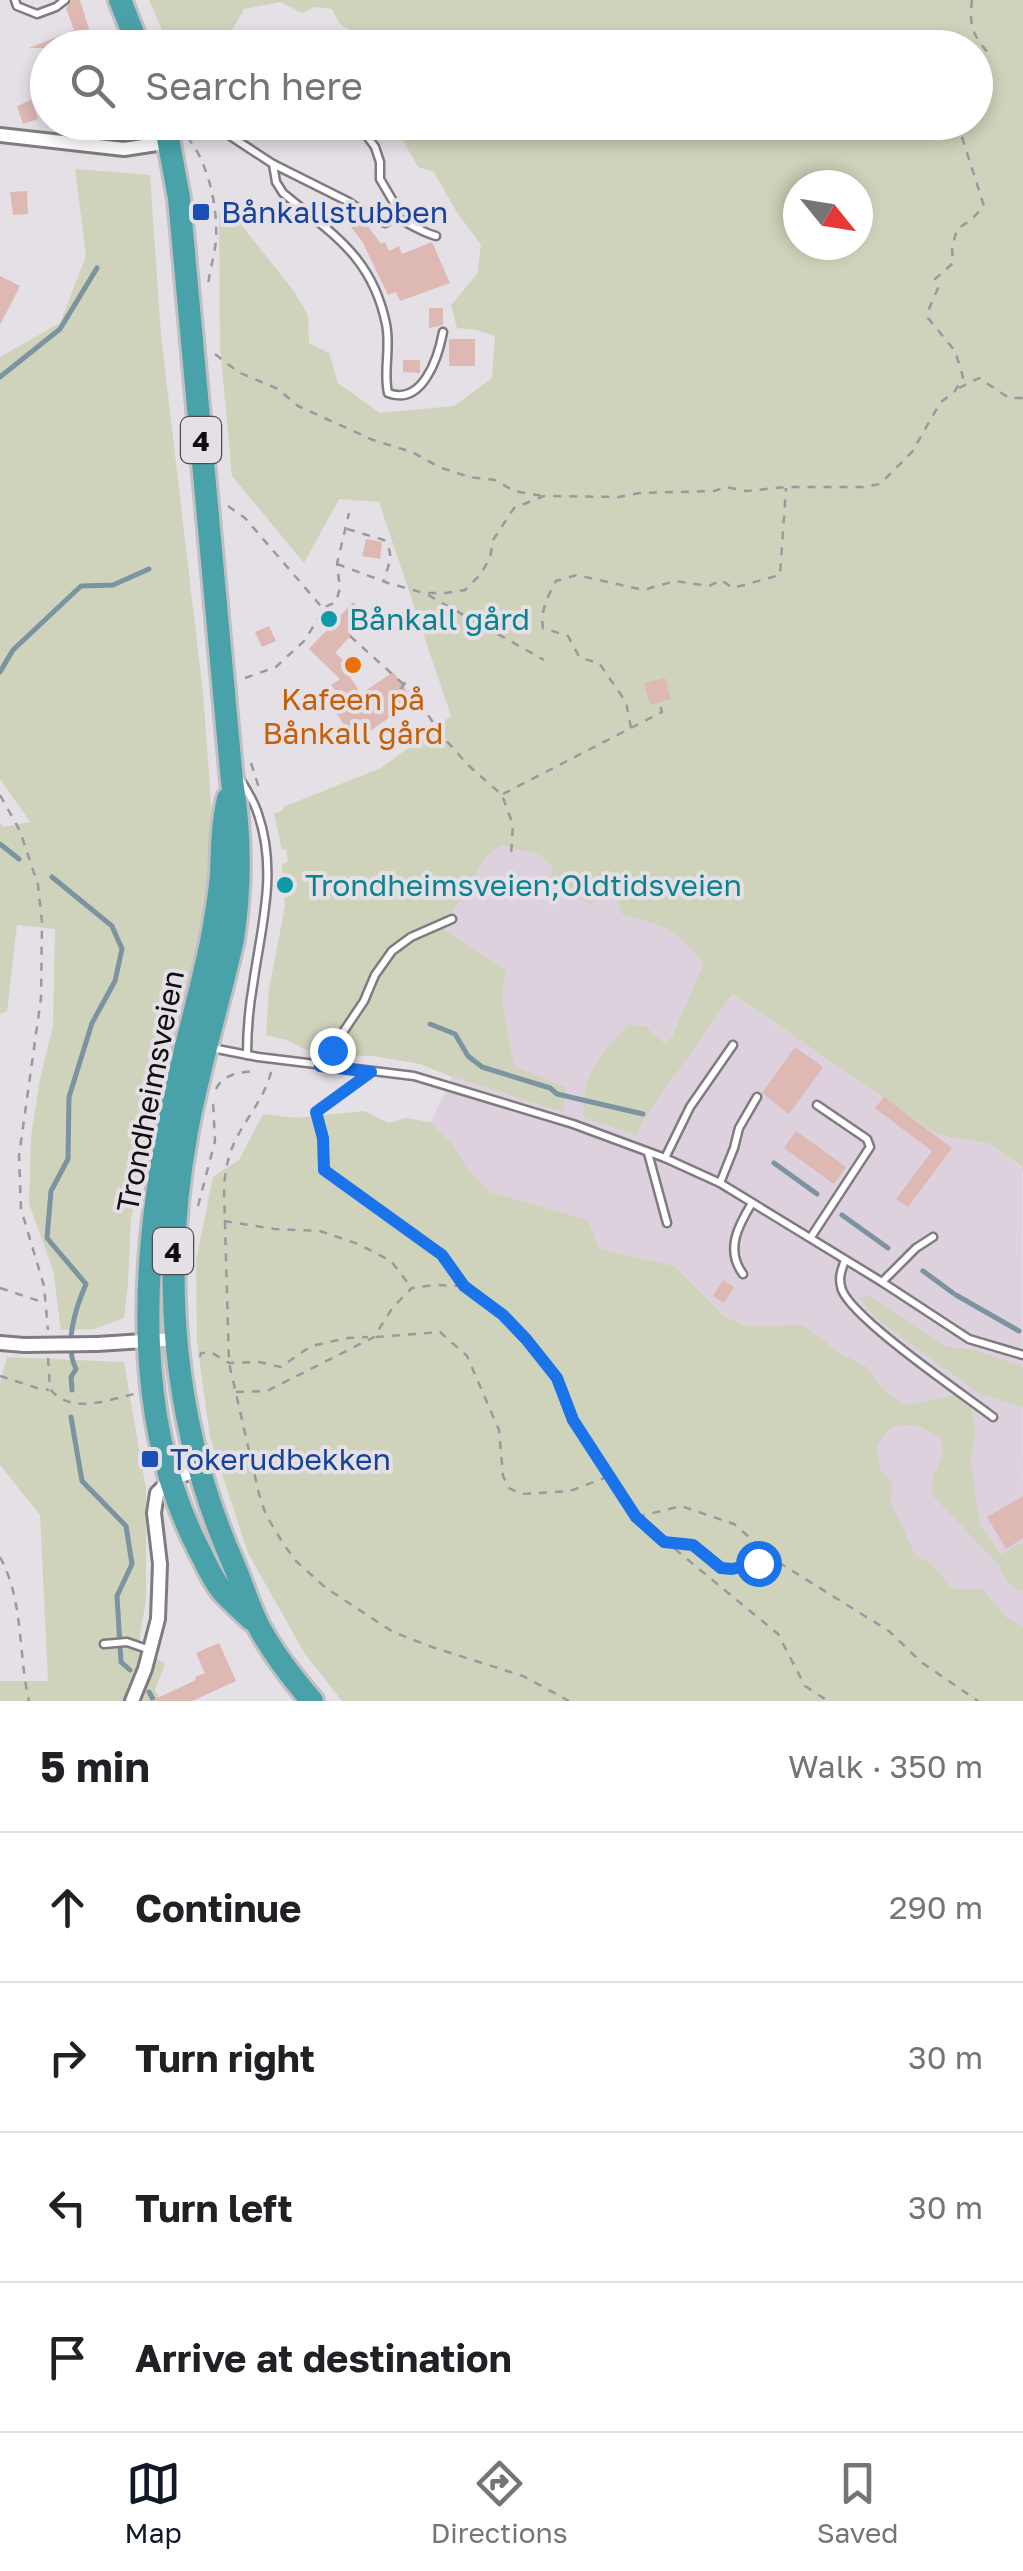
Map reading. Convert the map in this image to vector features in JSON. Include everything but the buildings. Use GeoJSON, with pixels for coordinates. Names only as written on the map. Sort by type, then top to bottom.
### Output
{"type":"FeatureCollection","features":[{"type":"Feature","properties":{"kind":"highway"},"geometry":{"type":"LineString","coordinates":[[120,0],[132,30]]}},
{"type":"Feature","properties":{"kind":"highway","name":"Trondheimsveien"},"geometry":{"type":"LineString","coordinates":[[168,140],[183,241],[240,844],[237,912],[190,1117],[178,1194],[173,1265],[175,1339],[180,1384],[199,1470],[216,1523],[259,1626],[312,1701]]}},
{"type":"Feature","properties":{"kind":"highway","name":"Trondheimsveien"},"geometry":{"type":"LineString","coordinates":[[231,770],[212,939],[177,1082],[162,1165],[150,1268],[150,1340],[154,1394],[171,1480],[192,1536],[222,1590],[259,1626]]}},
{"type":"Feature","properties":{"kind":"street"},"geometry":{"type":"LineString","coordinates":[[0,136],[30,139]]}},
{"type":"Feature","properties":{"kind":"street"},"geometry":{"type":"LineString","coordinates":[[38,140],[124,149],[147,140]]}},
{"type":"Feature","properties":{"kind":"street"},"geometry":{"type":"LineString","coordinates":[[0,1343],[97,1344],[175,1339]]}},
{"type":"Feature","properties":{"kind":"street"},"geometry":{"type":"LineString","coordinates":[[132,1701],[158,1619],[160,1586],[154,1506],[160,1488],[199,1470]]}},
{"type":"Feature","properties":{"kind":"lane"},"geometry":{"type":"LineString","coordinates":[[15,0],[24,10],[36,14],[65,0]]}},
{"type":"Feature","properties":{"kind":"lane"},"geometry":{"type":"LineString","coordinates":[[236,140],[273,164],[385,223],[396,216],[398,208],[380,179],[380,162],[369,140]]}},
{"type":"Feature","properties":{"kind":"lane"},"geometry":{"type":"LineString","coordinates":[[273,164],[276,182],[283,193],[362,261],[370,276],[386,323],[388,394],[412,394],[422,385],[444,332]]}},
{"type":"Feature","properties":{"kind":"lane"},"geometry":{"type":"LineString","coordinates":[[396,216],[421,232],[436,236]]}},
{"type":"Feature","properties":{"kind":"lane"},"geometry":{"type":"LineString","coordinates":[[231,770],[258,812],[267,854],[266,918],[253,984],[247,1055]]}},
{"type":"Feature","properties":{"kind":"lane"},"geometry":{"type":"LineString","coordinates":[[320,1066],[392,951],[411,937],[452,920]]}},
{"type":"Feature","properties":{"kind":"lane"},"geometry":{"type":"LineString","coordinates":[[665,1158],[690,1107],[733,1045]]}},
{"type":"Feature","properties":{"kind":"lane"},"geometry":{"type":"LineString","coordinates":[[206,1047],[320,1066],[414,1076],[573,1124],[665,1158],[720,1183],[968,1339],[1023,1355]]}},
{"type":"Feature","properties":{"kind":"lane"},"geometry":{"type":"LineString","coordinates":[[720,1183],[739,1128],[757,1097]]}},
{"type":"Feature","properties":{"kind":"lane"},"geometry":{"type":"LineString","coordinates":[[811,1238],[870,1148],[867,1139],[816,1104]]}},
{"type":"Feature","properties":{"kind":"lane"},"geometry":{"type":"LineString","coordinates":[[648,1152],[667,1223]]}},
{"type":"Feature","properties":{"kind":"lane"},"geometry":{"type":"LineString","coordinates":[[743,1274],[733,1254],[735,1238],[752,1203]]}},
{"type":"Feature","properties":{"kind":"lane"},"geometry":{"type":"LineString","coordinates":[[882,1282],[933,1237]]}},
{"type":"Feature","properties":{"kind":"lane"},"geometry":{"type":"LineString","coordinates":[[845,1260],[839,1279],[844,1296],[870,1323],[993,1417]]}},
{"type":"Feature","properties":{"kind":"lane"},"geometry":{"type":"LineString","coordinates":[[108,1644],[127,1642],[150,1650]]}},
{"type":"Feature","properties":{"kind":"path"},"geometry":{"type":"LineString","coordinates":[[972,0],[972,30]]}},
{"type":"Feature","properties":{"kind":"path"},"geometry":{"type":"LineString","coordinates":[[955,391],[963,377],[956,352],[928,318],[938,288],[936,279],[953,263],[957,229],[984,206],[963,140]]}},
{"type":"Feature","properties":{"kind":"path"},"geometry":{"type":"LineString","coordinates":[[210,350],[238,372],[278,389],[298,406],[373,440],[469,477],[495,480],[514,491],[544,496],[620,497],[640,492],[714,491],[726,487],[746,491],[880,484],[912,452],[940,403],[955,391],[979,378],[1009,398],[1023,398]]}},
{"type":"Feature","properties":{"kind":"path"},"geometry":{"type":"LineString","coordinates":[[632,728],[626,702],[599,663],[580,658],[568,636],[543,628],[546,600],[556,581],[577,575],[643,590],[675,580],[709,586],[721,580],[733,588],[774,578],[780,574],[786,487]]}},
{"type":"Feature","properties":{"kind":"path"},"geometry":{"type":"LineString","coordinates":[[424,593],[465,590],[480,575],[490,558],[492,540],[514,508],[544,496]]}},
{"type":"Feature","properties":{"kind":"path"},"geometry":{"type":"LineString","coordinates":[[206,504],[223,504],[238,512],[332,619]]}},
{"type":"Feature","properties":{"kind":"path"},"geometry":{"type":"LineString","coordinates":[[238,680],[276,667],[305,640],[324,608],[336,602],[340,588],[337,564],[349,513]]}},
{"type":"Feature","properties":{"kind":"path"},"geometry":{"type":"LineString","coordinates":[[346,528],[384,540],[391,550],[391,561],[384,582]]}},
{"type":"Feature","properties":{"kind":"path"},"geometry":{"type":"LineString","coordinates":[[337,564],[424,593],[544,660]]}},
{"type":"Feature","properties":{"kind":"path"},"geometry":{"type":"LineString","coordinates":[[350,636],[412,692],[444,738],[502,795],[513,825],[511,855]]}},
{"type":"Feature","properties":{"kind":"path"},"geometry":{"type":"LineString","coordinates":[[401,689],[406,681]]}},
{"type":"Feature","properties":{"kind":"path"},"geometry":{"type":"LineString","coordinates":[[502,795],[662,712],[659,702]]}},
{"type":"Feature","properties":{"kind":"path"},"geometry":{"type":"LineString","coordinates":[[0,795],[20,832],[38,885],[42,922],[41,998],[20,1156],[20,1209],[40,1270],[48,1332]]}},
{"type":"Feature","properties":{"kind":"path"},"geometry":{"type":"LineString","coordinates":[[273,1059],[264,1093],[230,1154],[224,1188],[230,1363],[266,1515],[284,1545],[310,1574],[347,1604],[402,1636],[523,1676],[569,1701]]}},
{"type":"Feature","properties":{"kind":"path"},"geometry":{"type":"LineString","coordinates":[[194,1217],[215,1141],[217,1088],[227,1077],[257,1070]]}},
{"type":"Feature","properties":{"kind":"path"},"geometry":{"type":"LineString","coordinates":[[371,1072],[316,1112],[323,1138],[324,1170],[442,1255],[464,1286],[503,1315],[557,1378],[573,1420],[636,1517],[778,1634],[805,1686],[828,1701]]}},
{"type":"Feature","properties":{"kind":"path"},"geometry":{"type":"LineString","coordinates":[[206,1155],[212,1156]]}},
{"type":"Feature","properties":{"kind":"path"},"geometry":{"type":"LineString","coordinates":[[224,1222],[320,1231],[358,1244],[391,1260],[412,1288]]}},
{"type":"Feature","properties":{"kind":"path"},"geometry":{"type":"LineString","coordinates":[[234,1392],[267,1391],[374,1337],[412,1288],[435,1284],[464,1286]]}},
{"type":"Feature","properties":{"kind":"path"},"geometry":{"type":"LineString","coordinates":[[0,1288],[45,1303]]}},
{"type":"Feature","properties":{"kind":"path"},"geometry":{"type":"LineString","coordinates":[[198,1360],[201,1353],[212,1353],[230,1363],[258,1362],[280,1367],[311,1346],[348,1338],[440,1332],[467,1356],[499,1430],[503,1476],[510,1488],[521,1494],[570,1490],[608,1477]]}},
{"type":"Feature","properties":{"kind":"path"},"geometry":{"type":"LineString","coordinates":[[48,1346],[50,1390]]}},
{"type":"Feature","properties":{"kind":"path"},"geometry":{"type":"LineString","coordinates":[[0,1376],[50,1390],[58,1398],[81,1404],[137,1394]]}},
{"type":"Feature","properties":{"kind":"path"},"geometry":{"type":"LineString","coordinates":[[636,1517],[681,1506],[734,1524],[778,1562],[889,1631],[922,1662],[978,1701]]}},
{"type":"Feature","properties":{"kind":"path"},"geometry":{"type":"LineString","coordinates":[[664,1542],[693,1545],[721,1568],[778,1562]]}},
{"type":"Feature","properties":{"kind":"path"},"geometry":{"type":"LineString","coordinates":[[0,1558],[17,1614],[28,1701]]}},
{"type":"Feature","properties":{"kind":"shaded area"},"geometry":{"type":"Polygon","coordinates":[[[499,845],[540,855],[593,906],[581,880],[615,894],[624,915],[658,922],[689,944],[703,964],[672,1037],[664,1043],[645,1026],[637,1134],[731,994],[938,1135],[987,1143],[1022,1168],[1023,1542],[1001,1554],[980,1525],[971,1461],[976,1431],[971,1408],[953,1395],[906,1405],[886,1392],[866,1366],[840,1353],[804,1325],[747,1326],[723,1315],[675,1266],[600,1249],[588,1220],[490,1192],[431,1122],[452,1077],[562,1112],[566,1087],[514,1066],[502,995],[505,970],[443,928],[485,859],[499,845]]]}},
{"type":"Feature","properties":{"kind":"shaded area"},"geometry":{"type":"Polygon","coordinates":[[[916,1425],[941,1438],[943,1455],[933,1475],[1009,1584],[1023,1591],[1023,1626],[1007,1618],[983,1589],[953,1589],[932,1564],[916,1556],[890,1503],[892,1482],[880,1469],[877,1446],[891,1427],[916,1425]]]}},
{"type":"Feature","properties":{"kind":"green space"},"geometry":{"type":"Polygon","coordinates":[[[149,0],[1023,0],[1023,1174],[1022,1167],[987,1143],[938,1135],[732,994],[637,1135],[584,1118],[585,1089],[601,1056],[628,1025],[645,1026],[664,1043],[672,1037],[703,964],[669,930],[623,915],[615,894],[582,881],[595,907],[550,879],[553,867],[540,855],[500,845],[485,859],[443,928],[506,970],[502,996],[514,1066],[566,1087],[563,1112],[420,1064],[373,1056],[317,1055],[287,1040],[266,1035],[269,989],[285,906],[282,864],[288,862],[274,814],[381,768],[451,716],[379,502],[339,499],[304,563],[232,476],[220,346],[219,211],[228,208],[293,290],[308,315],[309,343],[329,353],[338,383],[380,413],[454,406],[492,378],[495,336],[457,328],[451,305],[477,274],[481,245],[434,172],[418,167],[403,140],[993,140],[993,30],[350,30],[340,24],[332,9],[315,7],[302,13],[281,2],[244,9],[232,30],[162,30],[149,0]]]}},
{"type":"Feature","properties":{"kind":"green space"},"geometry":{"type":"Polygon","coordinates":[[[75,169],[150,175],[161,335],[203,693],[214,843],[191,976],[131,1218],[124,1318],[94,1329],[61,1330],[53,1270],[29,1204],[31,1137],[53,1026],[55,929],[17,925],[7,1011],[0,1014],[0,823],[4,827],[30,822],[0,779],[0,357],[60,323],[86,256],[75,169]]]}},
{"type":"Feature","properties":{"kind":"green space"},"geometry":{"type":"Polygon","coordinates":[[[364,1111],[389,1123],[405,1118],[431,1122],[490,1192],[588,1220],[600,1249],[675,1266],[723,1315],[746,1326],[804,1325],[840,1353],[866,1366],[886,1392],[906,1405],[953,1395],[971,1408],[976,1431],[971,1461],[980,1525],[1001,1554],[1023,1542],[1023,1591],[1009,1584],[997,1563],[932,1495],[933,1475],[943,1455],[941,1438],[916,1425],[891,1427],[877,1446],[880,1469],[892,1482],[891,1503],[916,1556],[932,1564],[953,1589],[983,1589],[1007,1618],[1023,1626],[1023,1701],[342,1701],[305,1654],[248,1553],[210,1437],[197,1342],[196,1261],[213,1177],[239,1160],[263,1114],[296,1118],[364,1111]]]}},
{"type":"Feature","properties":{"kind":"green space"},"geometry":{"type":"Polygon","coordinates":[[[870,1296],[947,1347],[975,1350],[1023,1367],[1023,1407],[979,1394],[876,1318],[859,1298],[870,1296]]]}},
{"type":"Feature","properties":{"kind":"green space"},"geometry":{"type":"Polygon","coordinates":[[[7,1357],[124,1362],[146,1489],[146,1599],[138,1648],[165,1664],[155,1690],[162,1701],[0,1701],[0,1681],[48,1681],[40,1515],[0,1465],[0,1383],[7,1357]]]}},
{"type":"Feature","properties":{"kind":"waterway"},"geometry":{"type":"LineString","coordinates":[[0,377],[60,329],[97,268]]}},
{"type":"Feature","properties":{"kind":"waterway"},"geometry":{"type":"LineString","coordinates":[[0,672],[13,650],[81,586],[113,585],[149,569]]}},
{"type":"Feature","properties":{"kind":"waterway","name":"Tokerudbekken"},"geometry":{"type":"LineString","coordinates":[[0,844],[19,859]]}},
{"type":"Feature","properties":{"kind":"waterway","name":"Tokerudbekken"},"geometry":{"type":"LineString","coordinates":[[52,877],[112,926],[122,949],[115,981],[92,1023],[69,1097],[68,1159],[51,1191],[47,1238],[86,1284],[72,1327],[71,1349],[76,1369],[71,1377],[72,1390]]}},
{"type":"Feature","properties":{"kind":"waterway"},"geometry":{"type":"LineString","coordinates":[[430,1024],[455,1034],[468,1056],[482,1067],[550,1088],[557,1094],[643,1114]]}},
{"type":"Feature","properties":{"kind":"waterway"},"geometry":{"type":"LineString","coordinates":[[774,1163],[817,1194]]}},
{"type":"Feature","properties":{"kind":"waterway"},"geometry":{"type":"LineString","coordinates":[[842,1215],[888,1248]]}},
{"type":"Feature","properties":{"kind":"waterway"},"geometry":{"type":"LineString","coordinates":[[923,1271],[953,1293]]}},
{"type":"Feature","properties":{"kind":"waterway"},"geometry":{"type":"LineString","coordinates":[[956,1295],[1019,1331]]}},
{"type":"Feature","properties":{"kind":"waterway","name":"Tokerudbekken"},"geometry":{"type":"LineString","coordinates":[[71,1417],[82,1481],[126,1526],[132,1564],[117,1596],[121,1662],[130,1670]]}},
{"type":"Feature","properties":{"kind":"waterway","name":"Tokerudbekken"},"geometry":{"type":"LineString","coordinates":[[149,1692],[154,1701]]}},
{"type":"Feature","properties":{"kind":"place","name":"Bånkallstubben"},"geometry":{"type":"Point","coordinates":[201,212]}},
{"type":"Feature","properties":{"kind":"place","name":"Bånkall gård"},"geometry":{"type":"Point","coordinates":[329,619]}},
{"type":"Feature","properties":{"kind":"place","name":"Kafeen på Bånkall gård"},"geometry":{"type":"Point","coordinates":[353,665]}},
{"type":"Feature","properties":{"kind":"place","name":"Trondheimsveien;Oldtidsveien"},"geometry":{"type":"Point","coordinates":[285,885]}},
{"type":"Feature","properties":{"kind":"place","name":"Tokerudbekken"},"geometry":{"type":"Point","coordinates":[150,1459]}},
{"type":"Feature","properties":{"kind":"route"},"geometry":{"type":"LineString","coordinates":[[332,1050],[320,1066],[371,1072],[316,1112],[323,1138],[324,1170],[442,1255],[464,1286],[503,1315],[526,1339],[557,1378],[573,1420],[636,1517],[664,1542],[693,1545],[721,1568],[758,1563]]}}]}
